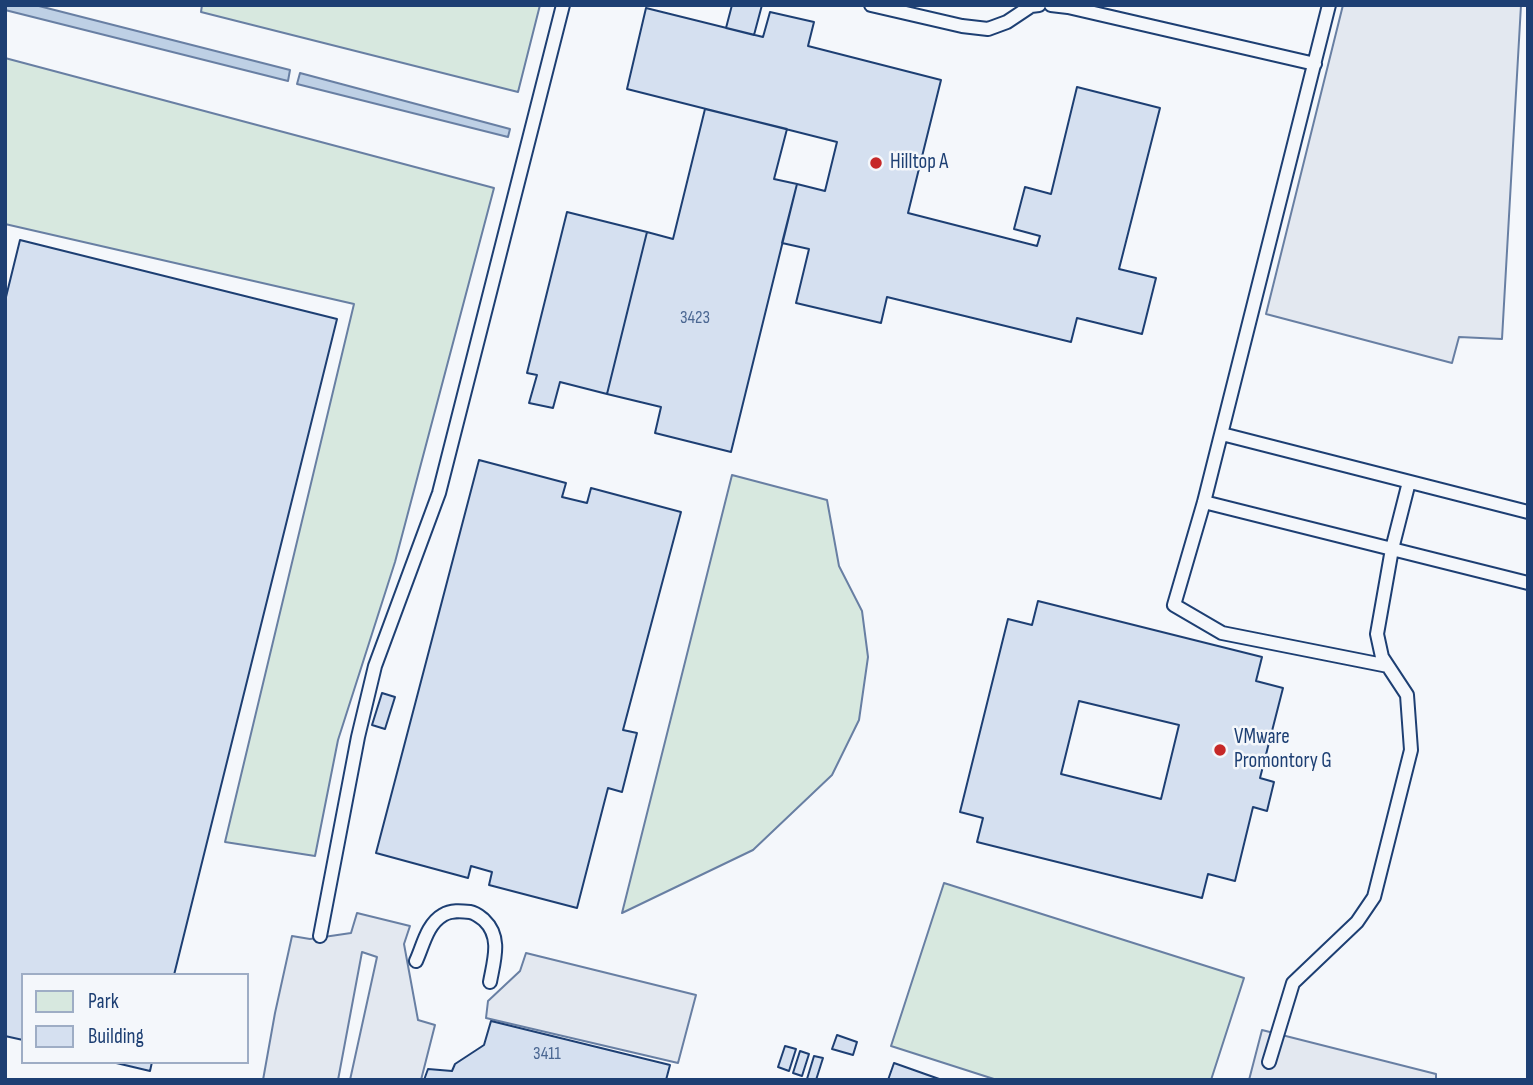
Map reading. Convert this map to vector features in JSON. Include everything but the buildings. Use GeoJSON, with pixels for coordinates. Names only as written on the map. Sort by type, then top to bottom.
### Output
{"type":"FeatureCollection","features":[{"type":"Feature","properties":{"kind":"lane"},"geometry":{"type":"LineString","coordinates":[[320,936],[375,666],[439,493],[563,5]]}},
{"type":"Feature","properties":{"kind":"lane"},"geometry":{"type":"LineString","coordinates":[[872,5],[962,26],[988,29],[1007,22],[1031,6],[1039,5]]}},
{"type":"Feature","properties":{"kind":"lane"},"geometry":{"type":"LineString","coordinates":[[1051,5],[1315,64]]}},
{"type":"Feature","properties":{"kind":"lane"},"geometry":{"type":"LineString","coordinates":[[1329,5],[1205,502],[1174,605],[1222,633],[1388,666]]}},
{"type":"Feature","properties":{"kind":"lane"},"geometry":{"type":"LineString","coordinates":[[1222,434],[1528,512]]}},
{"type":"Feature","properties":{"kind":"lane"},"geometry":{"type":"LineString","coordinates":[[1269,1062],[1293,983],[1357,922],[1374,897],[1411,750],[1407,695],[1381,657],[1377,634],[1392,549],[1409,482]]}},
{"type":"Feature","properties":{"kind":"lane"},"geometry":{"type":"LineString","coordinates":[[1205,502],[1528,583]]}},
{"type":"Feature","properties":{"kind":"lane"},"geometry":{"type":"LineString","coordinates":[[416,961],[429,930],[443,914],[459,910],[476,913],[493,933],[496,948],[489,982]]}},
{"type":"Feature","properties":{"kind":"green space"},"geometry":{"type":"Polygon","coordinates":[[[202,5],[540,5],[518,92],[201,12],[202,5]]]}},
{"type":"Feature","properties":{"kind":"green space"},"geometry":{"type":"Polygon","coordinates":[[[5,58],[494,188],[395,562],[338,740],[315,856],[225,842],[354,304],[5,224],[5,58]]]}},
{"type":"Feature","properties":{"kind":"green space"},"geometry":{"type":"Polygon","coordinates":[[[732,475],[827,500],[839,566],[862,611],[868,657],[859,720],[832,775],[753,850],[622,913],[732,475]]]}},
{"type":"Feature","properties":{"kind":"green space"},"geometry":{"type":"Polygon","coordinates":[[[944,883],[1244,978],[1211,1080],[997,1080],[891,1046],[944,883]]]}},
{"type":"Feature","properties":{"kind":"shaded area"},"geometry":{"type":"Polygon","coordinates":[[[1343,5],[1521,5],[1502,339],[1459,337],[1452,363],[1266,314],[1343,5]]]}},
{"type":"Feature","properties":{"kind":"shaded area"},"geometry":{"type":"Polygon","coordinates":[[[357,913],[410,926],[404,944],[418,1020],[435,1025],[421,1080],[350,1080],[377,957],[362,952],[338,1080],[263,1080],[292,936],[310,939],[351,933],[357,913]]]}},
{"type":"Feature","properties":{"kind":"shaded area"},"geometry":{"type":"Polygon","coordinates":[[[526,953],[696,995],[678,1063],[486,1018],[488,1001],[520,971],[526,953]]]}},
{"type":"Feature","properties":{"kind":"shaded area"},"geometry":{"type":"Polygon","coordinates":[[[1262,1030],[1436,1074],[1436,1080],[1249,1080],[1262,1030]]]}},
{"type":"Feature","properties":{"kind":"water"},"geometry":{"type":"Polygon","coordinates":[[[5,5],[35,5],[290,70],[288,81],[5,10],[5,5]]]}},
{"type":"Feature","properties":{"kind":"water"},"geometry":{"type":"Polygon","coordinates":[[[300,73],[510,129],[508,137],[297,84],[300,73]]]}},
{"type":"Feature","properties":{"kind":"place","name":"Hilltop A"},"geometry":{"type":"Point","coordinates":[876,163]}},
{"type":"Feature","properties":{"kind":"place","name":"VMware Promontory G"},"geometry":{"type":"Point","coordinates":[1220,750]}}]}
